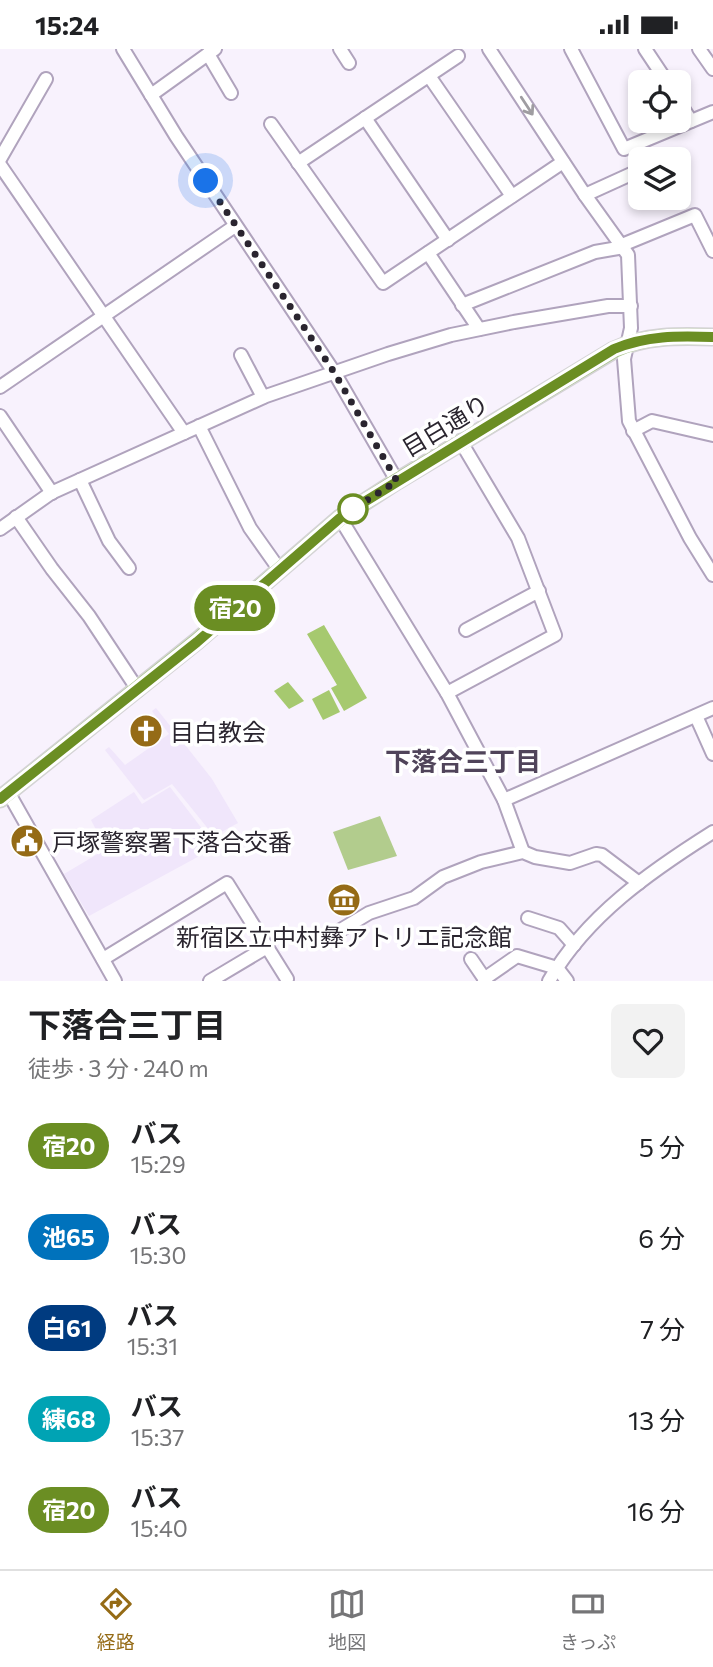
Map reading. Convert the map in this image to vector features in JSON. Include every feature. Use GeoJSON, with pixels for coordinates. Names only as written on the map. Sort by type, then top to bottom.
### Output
{"type":"FeatureCollection","features":[{"type":"Feature","properties":{"kind":"main road","name":"目白通り"},"geometry":{"type":"LineString","coordinates":[[4,795],[138,690],[340,518],[397,481],[606,353],[627,344],[656,337],[713,337]]}},
{"type":"Feature","properties":{"kind":"street"},"geometry":{"type":"LineString","coordinates":[[123,49],[235,226],[334,372],[397,481]]}},
{"type":"Feature","properties":{"kind":"street"},"geometry":{"type":"LineString","coordinates":[[340,49],[349,63]]}},
{"type":"Feature","properties":{"kind":"street"},"geometry":{"type":"LineString","coordinates":[[489,49],[628,255],[631,328],[627,344],[625,383],[627,414],[633,431],[690,538],[713,575]]}},
{"type":"Feature","properties":{"kind":"street"},"geometry":{"type":"LineString","coordinates":[[571,49],[624,149],[662,133]]}},
{"type":"Feature","properties":{"kind":"street"},"geometry":{"type":"LineString","coordinates":[[699,49],[713,69]]}},
{"type":"Feature","properties":{"kind":"street"},"geometry":{"type":"LineString","coordinates":[[648,50],[660,70]]}},
{"type":"Feature","properties":{"kind":"street"},"geometry":{"type":"LineString","coordinates":[[151,95],[211,52],[231,93]]}},
{"type":"Feature","properties":{"kind":"street"},"geometry":{"type":"LineString","coordinates":[[298,163],[458,57]]}},
{"type":"Feature","properties":{"kind":"street"},"geometry":{"type":"LineString","coordinates":[[429,76],[512,196]]}},
{"type":"Feature","properties":{"kind":"street"},"geometry":{"type":"LineString","coordinates":[[0,159],[46,79]]}},
{"type":"Feature","properties":{"kind":"street"},"geometry":{"type":"LineString","coordinates":[[691,121],[713,112]]}},
{"type":"Feature","properties":{"kind":"street"},"geometry":{"type":"LineString","coordinates":[[365,118],[448,240]]}},
{"type":"Feature","properties":{"kind":"street"},"geometry":{"type":"LineString","coordinates":[[271,124],[383,283],[563,162]]}},
{"type":"Feature","properties":{"kind":"street"},"geometry":{"type":"LineString","coordinates":[[0,165],[184,433]]}},
{"type":"Feature","properties":{"kind":"street"},"geometry":{"type":"LineString","coordinates":[[585,195],[628,175]]}},
{"type":"Feature","properties":{"kind":"street"},"geometry":{"type":"LineString","coordinates":[[462,306],[595,252],[623,246],[695,215],[713,251]]}},
{"type":"Feature","properties":{"kind":"street"},"geometry":{"type":"LineString","coordinates":[[0,387],[235,226]]}},
{"type":"Feature","properties":{"kind":"street"},"geometry":{"type":"LineString","coordinates":[[428,253],[479,329]]}},
{"type":"Feature","properties":{"kind":"street"},"geometry":{"type":"LineString","coordinates":[[0,529],[52,493],[262,397],[388,354],[479,329],[608,306],[631,306]]}},
{"type":"Feature","properties":{"kind":"street"},"geometry":{"type":"LineString","coordinates":[[241,355],[262,397]]}},
{"type":"Feature","properties":{"kind":"street"},"geometry":{"type":"LineString","coordinates":[[0,416],[52,493]]}},
{"type":"Feature","properties":{"kind":"street"},"geometry":{"type":"LineString","coordinates":[[633,431],[652,421],[713,435]]}},
{"type":"Feature","properties":{"kind":"street"},"geometry":{"type":"LineString","coordinates":[[199,426],[250,528],[279,569]]}},
{"type":"Feature","properties":{"kind":"street"},"geometry":{"type":"LineString","coordinates":[[447,693],[553,638],[555,631],[518,538],[461,442]]}},
{"type":"Feature","properties":{"kind":"street"},"geometry":{"type":"LineString","coordinates":[[80,480],[110,541],[129,568]]}},
{"type":"Feature","properties":{"kind":"street"},"geometry":{"type":"LineString","coordinates":[[16,517],[89,616],[138,690]]}},
{"type":"Feature","properties":{"kind":"street"},"geometry":{"type":"LineString","coordinates":[[340,518],[447,693],[503,800],[523,852]]}},
{"type":"Feature","properties":{"kind":"street"},"geometry":{"type":"LineString","coordinates":[[466,630],[539,591]]}},
{"type":"Feature","properties":{"kind":"street"},"geometry":{"type":"LineString","coordinates":[[503,800],[713,708]]}},
{"type":"Feature","properties":{"kind":"street"},"geometry":{"type":"LineString","coordinates":[[696,716],[713,754]]}},
{"type":"Feature","properties":{"kind":"street"},"geometry":{"type":"LineString","coordinates":[[4,795],[114,981]]}},
{"type":"Feature","properties":{"kind":"street"},"geometry":{"type":"LineString","coordinates":[[549,981],[598,917],[639,883],[713,832]]}},
{"type":"Feature","properties":{"kind":"street"},"geometry":{"type":"LineString","coordinates":[[339,931],[369,913],[414,898],[443,877],[481,862],[523,852],[535,857],[570,863],[596,854],[602,855],[639,883]]}},
{"type":"Feature","properties":{"kind":"street"},"geometry":{"type":"LineString","coordinates":[[103,959],[228,883],[287,979]]}},
{"type":"Feature","properties":{"kind":"street"},"geometry":{"type":"LineString","coordinates":[[527,918],[559,928],[574,945]]}},
{"type":"Feature","properties":{"kind":"street"},"geometry":{"type":"LineString","coordinates":[[210,981],[267,947]]}},
{"type":"Feature","properties":{"kind":"street"},"geometry":{"type":"LineString","coordinates":[[471,959],[485,980],[517,956],[557,968],[567,981]]}},
{"type":"Feature","properties":{"kind":"shaded area"},"geometry":{"type":"Polygon","coordinates":[[[156,708],[212,779],[238,823],[214,836],[172,784],[144,800],[105,750],[109,747],[125,765],[169,734],[152,711],[156,708]]]}},
{"type":"Feature","properties":{"kind":"shaded area"},"geometry":{"type":"Polygon","coordinates":[[[170,787],[216,847],[89,916],[64,874],[106,849],[91,820],[134,792],[142,804],[170,787]]]}},
{"type":"Feature","properties":{"kind":"green space"},"geometry":{"type":"Polygon","coordinates":[[[324,625],[367,698],[344,711],[331,688],[337,685],[307,634],[324,625]]]}},
{"type":"Feature","properties":{"kind":"green space"},"geometry":{"type":"Polygon","coordinates":[[[288,682],[304,701],[289,709],[274,691],[288,682]]]}},
{"type":"Feature","properties":{"kind":"green space"},"geometry":{"type":"Polygon","coordinates":[[[329,690],[340,712],[323,720],[312,699],[329,690]]]}},
{"type":"Feature","properties":{"kind":"green space"},"geometry":{"type":"Polygon","coordinates":[[[380,816],[397,856],[348,870],[333,832],[380,816]]]}},
{"type":"Feature","properties":{"kind":"bus line","name":"宿20"},"geometry":{"type":"LineString","coordinates":[[0,799],[197,642],[356,507],[614,349],[634,341],[656,337],[713,337]]}},
{"type":"Feature","properties":{"kind":"place","name":"目白教会"},"geometry":{"type":"Point","coordinates":[146,731]}},
{"type":"Feature","properties":{"kind":"place","name":"戸塚警察署下落合交番"},"geometry":{"type":"Point","coordinates":[27,841]}},
{"type":"Feature","properties":{"kind":"place","name":"新宿区立中村彝アトリエ記念館"},"geometry":{"type":"Point","coordinates":[344,900]}},
{"type":"Feature","properties":{"kind":"district","name":"下落合三丁目"},"geometry":{"type":"Point","coordinates":[463,760]}},
{"type":"Feature","properties":{"kind":"route"},"geometry":{"type":"LineString","coordinates":[[206,181],[334,372],[397,481],[353,509]]}}]}
